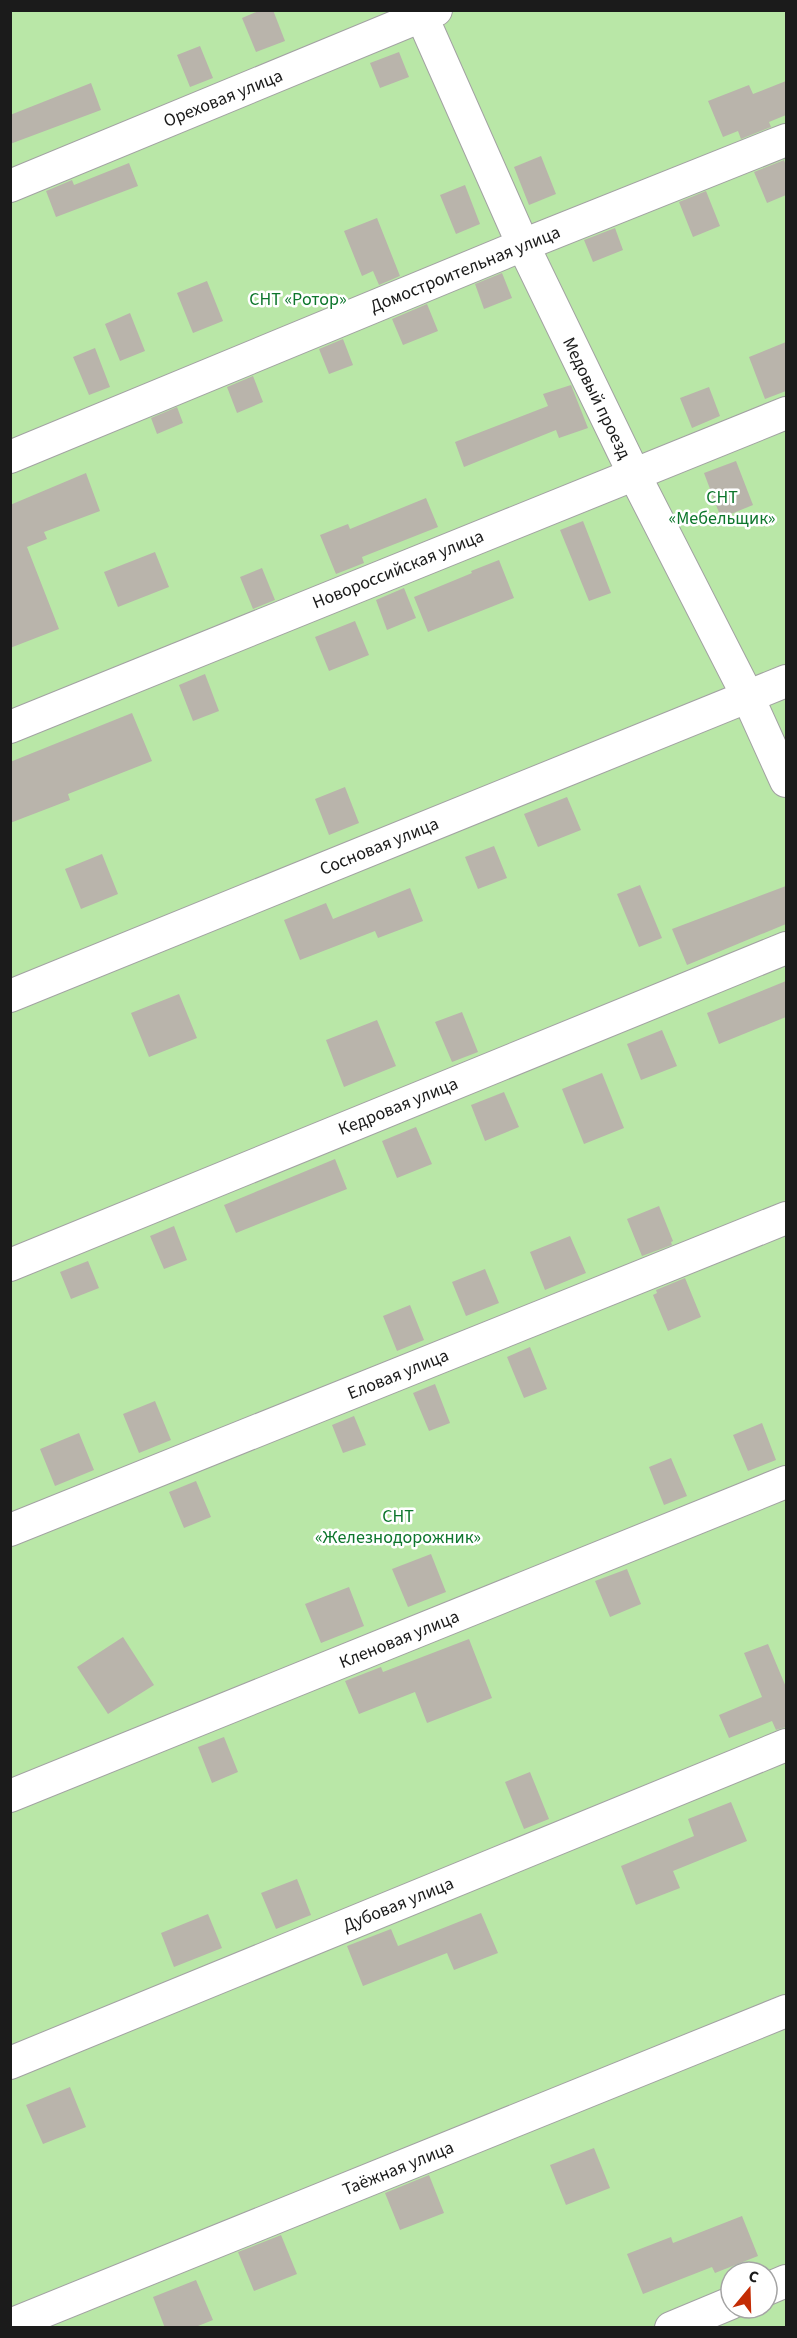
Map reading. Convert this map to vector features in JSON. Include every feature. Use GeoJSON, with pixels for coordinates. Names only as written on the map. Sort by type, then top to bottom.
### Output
{"type":"FeatureCollection","features":[{"type":"Feature","properties":{"kind":"street","name":"Ореховая улица"},"geometry":{"type":"LineString","coordinates":[[10,186],[426,12]]}},
{"type":"Feature","properties":{"kind":"street","name":"Медовый проезд"},"geometry":{"type":"LineString","coordinates":[[426,12],[523,245],[634,474],[748,697],[786,781]]}},
{"type":"Feature","properties":{"kind":"street","name":"Домостроительная улица"},"geometry":{"type":"LineString","coordinates":[[10,457],[523,245],[786,140]]}},
{"type":"Feature","properties":{"kind":"street","name":"Новороссийская улица"},"geometry":{"type":"LineString","coordinates":[[10,727],[786,413]]}},
{"type":"Feature","properties":{"kind":"street","name":"Сосновая улица"},"geometry":{"type":"LineString","coordinates":[[10,996],[786,681]]}},
{"type":"Feature","properties":{"kind":"street","name":"Кедровая улица"},"geometry":{"type":"LineString","coordinates":[[10,1265],[786,948]]}},
{"type":"Feature","properties":{"kind":"street","name":"Еловая улица"},"geometry":{"type":"LineString","coordinates":[[10,1530],[786,1218]]}},
{"type":"Feature","properties":{"kind":"street","name":"Кленовая улица"},"geometry":{"type":"LineString","coordinates":[[10,1796],[786,1482]]}},
{"type":"Feature","properties":{"kind":"street","name":"Дубовая улица"},"geometry":{"type":"LineString","coordinates":[[10,2063],[786,1744]]}},
{"type":"Feature","properties":{"kind":"street","name":"Таёжная улица"},"geometry":{"type":"LineString","coordinates":[[10,2325],[786,2011]]}},
{"type":"Feature","properties":{"kind":"street"},"geometry":{"type":"LineString","coordinates":[[671,2328],[719,2308]]}},
{"type":"Feature","properties":{"kind":"green space","name":"СНТ «Железнодорожник»"},"geometry":{"type":"Polygon","coordinates":[[[11,11],[786,11],[786,2327],[11,2328],[11,11]]]}},
{"type":"Feature","properties":{"kind":"building"},"geometry":{"type":"Polygon","coordinates":[[[261,10],[273,10],[285,41],[256,52],[242,18],[261,10]]]}},
{"type":"Feature","properties":{"kind":"building"},"geometry":{"type":"Polygon","coordinates":[[[200,46],[213,78],[190,87],[177,55],[200,46]]]}},
{"type":"Feature","properties":{"kind":"building"},"geometry":{"type":"Polygon","coordinates":[[[399,52],[409,77],[380,88],[370,63],[399,52]]]}},
{"type":"Feature","properties":{"kind":"building"},"geometry":{"type":"Polygon","coordinates":[[[786,81],[786,115],[769,122],[771,127],[741,139],[738,131],[723,137],[708,101],[749,85],[753,94],[786,81]]]}},
{"type":"Feature","properties":{"kind":"building"},"geometry":{"type":"Polygon","coordinates":[[[91,83],[101,110],[10,144],[10,115],[91,83]]]}},
{"type":"Feature","properties":{"kind":"building"},"geometry":{"type":"Polygon","coordinates":[[[541,156],[556,194],[529,205],[514,167],[541,156]]]}},
{"type":"Feature","properties":{"kind":"building"},"geometry":{"type":"Polygon","coordinates":[[[784,160],[786,195],[767,203],[754,172],[784,160]]]}},
{"type":"Feature","properties":{"kind":"building"},"geometry":{"type":"Polygon","coordinates":[[[129,163],[138,186],[56,217],[46,191],[72,180],[74,185],[129,163]]]}},
{"type":"Feature","properties":{"kind":"building"},"geometry":{"type":"Polygon","coordinates":[[[465,185],[480,224],[456,234],[440,195],[465,185]]]}},
{"type":"Feature","properties":{"kind":"building"},"geometry":{"type":"Polygon","coordinates":[[[706,191],[720,226],[693,237],[679,202],[706,191]]]}},
{"type":"Feature","properties":{"kind":"building"},"geometry":{"type":"Polygon","coordinates":[[[377,218],[400,276],[379,285],[373,271],[362,276],[344,231],[377,218]]]}},
{"type":"Feature","properties":{"kind":"building"},"geometry":{"type":"Polygon","coordinates":[[[615,228],[623,250],[593,262],[584,240],[615,228]]]}},
{"type":"Feature","properties":{"kind":"building"},"geometry":{"type":"Polygon","coordinates":[[[502,273],[512,298],[484,309],[475,284],[502,273]]]}},
{"type":"Feature","properties":{"kind":"building"},"geometry":{"type":"Polygon","coordinates":[[[207,281],[223,321],[193,333],[177,293],[207,281]]]}},
{"type":"Feature","properties":{"kind":"building"},"geometry":{"type":"Polygon","coordinates":[[[427,304],[438,331],[403,345],[392,319],[427,304]]]}},
{"type":"Feature","properties":{"kind":"building"},"geometry":{"type":"Polygon","coordinates":[[[130,313],[145,351],[120,361],[105,324],[130,313]]]}},
{"type":"Feature","properties":{"kind":"building"},"geometry":{"type":"Polygon","coordinates":[[[343,339],[353,365],[329,374],[319,349],[343,339]]]}},
{"type":"Feature","properties":{"kind":"building"},"geometry":{"type":"Polygon","coordinates":[[[786,342],[786,391],[765,399],[749,357],[786,342]]]}},
{"type":"Feature","properties":{"kind":"building"},"geometry":{"type":"Polygon","coordinates":[[[95,348],[110,387],[89,395],[73,357],[95,348]]]}},
{"type":"Feature","properties":{"kind":"building"},"geometry":{"type":"Polygon","coordinates":[[[253,376],[263,402],[237,413],[227,387],[253,376]]]}},
{"type":"Feature","properties":{"kind":"building"},"geometry":{"type":"Polygon","coordinates":[[[571,385],[588,428],[559,438],[556,430],[464,467],[455,442],[548,406],[543,394],[571,385]]]}},
{"type":"Feature","properties":{"kind":"building"},"geometry":{"type":"Polygon","coordinates":[[[709,387],[720,416],[692,428],[680,398],[709,387]]]}},
{"type":"Feature","properties":{"kind":"building"},"geometry":{"type":"Polygon","coordinates":[[[177,407],[183,423],[157,434],[151,418],[177,407]]]}},
{"type":"Feature","properties":{"kind":"building"},"geometry":{"type":"Polygon","coordinates":[[[736,461],[753,505],[721,518],[704,473],[736,461]]]}},
{"type":"Feature","properties":{"kind":"building"},"geometry":{"type":"Polygon","coordinates":[[[86,473],[100,511],[44,532],[47,539],[27,547],[59,629],[10,648],[10,505],[86,473]]]}},
{"type":"Feature","properties":{"kind":"building"},"geometry":{"type":"Polygon","coordinates":[[[426,498],[438,527],[362,557],[364,563],[336,574],[320,535],[348,524],[350,529],[426,498]]]}},
{"type":"Feature","properties":{"kind":"building"},"geometry":{"type":"Polygon","coordinates":[[[583,521],[611,593],[589,601],[560,530],[583,521]]]}},
{"type":"Feature","properties":{"kind":"building"},"geometry":{"type":"Polygon","coordinates":[[[155,552],[169,587],[118,607],[104,572],[155,552]]]}},
{"type":"Feature","properties":{"kind":"building"},"geometry":{"type":"Polygon","coordinates":[[[499,560],[514,598],[428,632],[414,597],[499,560]]]}},
{"type":"Feature","properties":{"kind":"building"},"geometry":{"type":"Polygon","coordinates":[[[262,568],[275,600],[253,609],[240,577],[262,568]]]}},
{"type":"Feature","properties":{"kind":"building"},"geometry":{"type":"Polygon","coordinates":[[[404,588],[416,618],[387,630],[376,600],[404,588]]]}},
{"type":"Feature","properties":{"kind":"building"},"geometry":{"type":"Polygon","coordinates":[[[355,621],[369,655],[329,671],[315,637],[355,621]]]}},
{"type":"Feature","properties":{"kind":"building"},"geometry":{"type":"Polygon","coordinates":[[[205,674],[219,711],[193,721],[179,685],[205,674]]]}},
{"type":"Feature","properties":{"kind":"building"},"geometry":{"type":"Polygon","coordinates":[[[132,713],[152,761],[68,794],[70,800],[10,823],[10,762],[132,713]]]}},
{"type":"Feature","properties":{"kind":"building"},"geometry":{"type":"Polygon","coordinates":[[[345,787],[359,823],[329,835],[315,799],[345,787]]]}},
{"type":"Feature","properties":{"kind":"building"},"geometry":{"type":"Polygon","coordinates":[[[567,797],[581,830],[538,847],[524,814],[567,797]]]}},
{"type":"Feature","properties":{"kind":"building"},"geometry":{"type":"Polygon","coordinates":[[[494,846],[507,878],[478,889],[465,857],[494,846]]]}},
{"type":"Feature","properties":{"kind":"building"},"geometry":{"type":"Polygon","coordinates":[[[102,854],[118,894],[81,909],[65,869],[102,854]]]}},
{"type":"Feature","properties":{"kind":"building"},"geometry":{"type":"Polygon","coordinates":[[[640,885],[662,938],[639,947],[617,894],[640,885]]]}},
{"type":"Feature","properties":{"kind":"building"},"geometry":{"type":"Polygon","coordinates":[[[786,886],[786,924],[687,965],[672,929],[786,886]]]}},
{"type":"Feature","properties":{"kind":"building"},"geometry":{"type":"Polygon","coordinates":[[[410,888],[423,921],[378,938],[375,931],[300,960],[284,920],[326,903],[333,919],[410,888]]]}},
{"type":"Feature","properties":{"kind":"building"},"geometry":{"type":"Polygon","coordinates":[[[786,981],[786,1017],[719,1044],[707,1013],[786,981]]]}},
{"type":"Feature","properties":{"kind":"building"},"geometry":{"type":"Polygon","coordinates":[[[179,994],[197,1038],[149,1057],[131,1013],[179,994]]]}},
{"type":"Feature","properties":{"kind":"building"},"geometry":{"type":"Polygon","coordinates":[[[462,1012],[478,1052],[452,1062],[435,1022],[462,1012]]]}},
{"type":"Feature","properties":{"kind":"building"},"geometry":{"type":"Polygon","coordinates":[[[377,1020],[396,1066],[344,1087],[326,1040],[377,1020]]]}},
{"type":"Feature","properties":{"kind":"building"},"geometry":{"type":"Polygon","coordinates":[[[662,1030],[677,1066],[641,1080],[627,1044],[662,1030]]]}},
{"type":"Feature","properties":{"kind":"building"},"geometry":{"type":"Polygon","coordinates":[[[602,1073],[624,1128],[584,1144],[562,1089],[602,1073]]]}},
{"type":"Feature","properties":{"kind":"building"},"geometry":{"type":"Polygon","coordinates":[[[504,1092],[519,1127],[485,1141],[471,1105],[504,1092]]]}},
{"type":"Feature","properties":{"kind":"building"},"geometry":{"type":"Polygon","coordinates":[[[416,1127],[432,1164],[397,1178],[382,1141],[416,1127]]]}},
{"type":"Feature","properties":{"kind":"building"},"geometry":{"type":"Polygon","coordinates":[[[335,1159],[347,1189],[236,1233],[224,1205],[335,1159]]]}},
{"type":"Feature","properties":{"kind":"building"},"geometry":{"type":"Polygon","coordinates":[[[659,1206],[673,1241],[672,1245],[642,1256],[627,1219],[659,1206]]]}},
{"type":"Feature","properties":{"kind":"building"},"geometry":{"type":"Polygon","coordinates":[[[174,1226],[187,1260],[164,1269],[150,1236],[174,1226]]]}},
{"type":"Feature","properties":{"kind":"building"},"geometry":{"type":"Polygon","coordinates":[[[570,1236],[586,1273],[545,1290],[530,1252],[570,1236]]]}},
{"type":"Feature","properties":{"kind":"building"},"geometry":{"type":"Polygon","coordinates":[[[88,1261],[99,1288],[71,1299],[60,1272],[88,1261]]]}},
{"type":"Feature","properties":{"kind":"building"},"geometry":{"type":"Polygon","coordinates":[[[485,1269],[499,1303],[466,1316],[452,1282],[485,1269]]]}},
{"type":"Feature","properties":{"kind":"building"},"geometry":{"type":"Polygon","coordinates":[[[685,1278],[701,1317],[668,1331],[653,1295],[657,1293],[656,1290],[685,1278]]]}},
{"type":"Feature","properties":{"kind":"building"},"geometry":{"type":"Polygon","coordinates":[[[410,1305],[424,1340],[397,1351],[383,1316],[410,1305]]]}},
{"type":"Feature","properties":{"kind":"building"},"geometry":{"type":"Polygon","coordinates":[[[530,1347],[547,1389],[524,1398],[507,1357],[530,1347]]]}},
{"type":"Feature","properties":{"kind":"building"},"geometry":{"type":"Polygon","coordinates":[[[435,1384],[450,1423],[429,1431],[413,1393],[435,1384]]]}},
{"type":"Feature","properties":{"kind":"building"},"geometry":{"type":"Polygon","coordinates":[[[155,1401],[171,1440],[139,1453],[123,1414],[155,1401]]]}},
{"type":"Feature","properties":{"kind":"building"},"geometry":{"type":"Polygon","coordinates":[[[354,1416],[366,1445],[343,1453],[332,1425],[354,1416]]]}},
{"type":"Feature","properties":{"kind":"building"},"geometry":{"type":"Polygon","coordinates":[[[762,1423],[776,1460],[748,1471],[733,1435],[762,1423]]]}},
{"type":"Feature","properties":{"kind":"building"},"geometry":{"type":"Polygon","coordinates":[[[79,1433],[94,1470],[55,1486],[40,1449],[79,1433]]]}},
{"type":"Feature","properties":{"kind":"building"},"geometry":{"type":"Polygon","coordinates":[[[671,1458],[687,1496],[664,1505],[649,1467],[671,1458]]]}},
{"type":"Feature","properties":{"kind":"building"},"geometry":{"type":"Polygon","coordinates":[[[196,1481],[211,1517],[184,1528],[169,1492],[196,1481]]]}},
{"type":"Feature","properties":{"kind":"building"},"geometry":{"type":"Polygon","coordinates":[[[431,1554],[446,1592],[408,1607],[392,1569],[431,1554]]]}},
{"type":"Feature","properties":{"kind":"building"},"geometry":{"type":"Polygon","coordinates":[[[627,1569],[641,1604],[610,1617],[595,1581],[627,1569]]]}},
{"type":"Feature","properties":{"kind":"building"},"geometry":{"type":"Polygon","coordinates":[[[349,1587],[364,1626],[321,1643],[305,1604],[349,1587]]]}},
{"type":"Feature","properties":{"kind":"building"},"geometry":{"type":"Polygon","coordinates":[[[123,1637],[154,1685],[108,1714],[77,1667],[123,1637]]]}},
{"type":"Feature","properties":{"kind":"building"},"geometry":{"type":"Polygon","coordinates":[[[469,1639],[492,1698],[427,1723],[415,1692],[359,1714],[345,1681],[381,1667],[383,1672],[469,1639]]]}},
{"type":"Feature","properties":{"kind":"building"},"geometry":{"type":"Polygon","coordinates":[[[768,1644],[786,1687],[786,1727],[776,1730],[772,1721],[729,1738],[719,1715],[762,1697],[744,1653],[768,1644]]]}},
{"type":"Feature","properties":{"kind":"building"},"geometry":{"type":"Polygon","coordinates":[[[224,1737],[238,1772],[212,1783],[198,1747],[224,1737]]]}},
{"type":"Feature","properties":{"kind":"building"},"geometry":{"type":"Polygon","coordinates":[[[530,1772],[549,1819],[524,1829],[505,1782],[530,1772]]]}},
{"type":"Feature","properties":{"kind":"building"},"geometry":{"type":"Polygon","coordinates":[[[731,1802],[747,1841],[673,1871],[680,1888],[636,1905],[621,1866],[694,1836],[688,1819],[731,1802]]]}},
{"type":"Feature","properties":{"kind":"building"},"geometry":{"type":"Polygon","coordinates":[[[297,1879],[311,1915],[276,1929],[261,1893],[297,1879]]]}},
{"type":"Feature","properties":{"kind":"building"},"geometry":{"type":"Polygon","coordinates":[[[481,1913],[498,1953],[454,1970],[447,1953],[363,1986],[347,1946],[391,1929],[398,1946],[481,1913]]]}},
{"type":"Feature","properties":{"kind":"building"},"geometry":{"type":"Polygon","coordinates":[[[208,1914],[222,1948],[174,1967],[161,1933],[208,1914]]]}},
{"type":"Feature","properties":{"kind":"building"},"geometry":{"type":"Polygon","coordinates":[[[70,2087],[86,2127],[43,2144],[26,2105],[70,2087]]]}},
{"type":"Feature","properties":{"kind":"building"},"geometry":{"type":"Polygon","coordinates":[[[594,2148],[610,2188],[566,2205],[550,2165],[594,2148]]]}},
{"type":"Feature","properties":{"kind":"building"},"geometry":{"type":"Polygon","coordinates":[[[429,2175],[444,2213],[400,2230],[385,2193],[429,2175]]]}},
{"type":"Feature","properties":{"kind":"building"},"geometry":{"type":"Polygon","coordinates":[[[742,2216],[758,2256],[748,2260],[719,2260],[719,2271],[715,2273],[712,2267],[643,2294],[627,2254],[671,2237],[673,2243],[742,2216]]]}},
{"type":"Feature","properties":{"kind":"building"},"geometry":{"type":"Polygon","coordinates":[[[281,2235],[297,2274],[254,2291],[238,2252],[281,2235]]]}},
{"type":"Feature","properties":{"kind":"building"},"geometry":{"type":"Polygon","coordinates":[[[196,2280],[213,2320],[193,2328],[165,2328],[153,2297],[196,2280]]]}},
{"type":"Feature","properties":{"kind":"park label","name":"СНТ «Ротор»"},"geometry":{"type":"Point","coordinates":[298,299]}},
{"type":"Feature","properties":{"kind":"park label","name":"СНТ «Мебельщик»"},"geometry":{"type":"Point","coordinates":[722,507]}}]}
